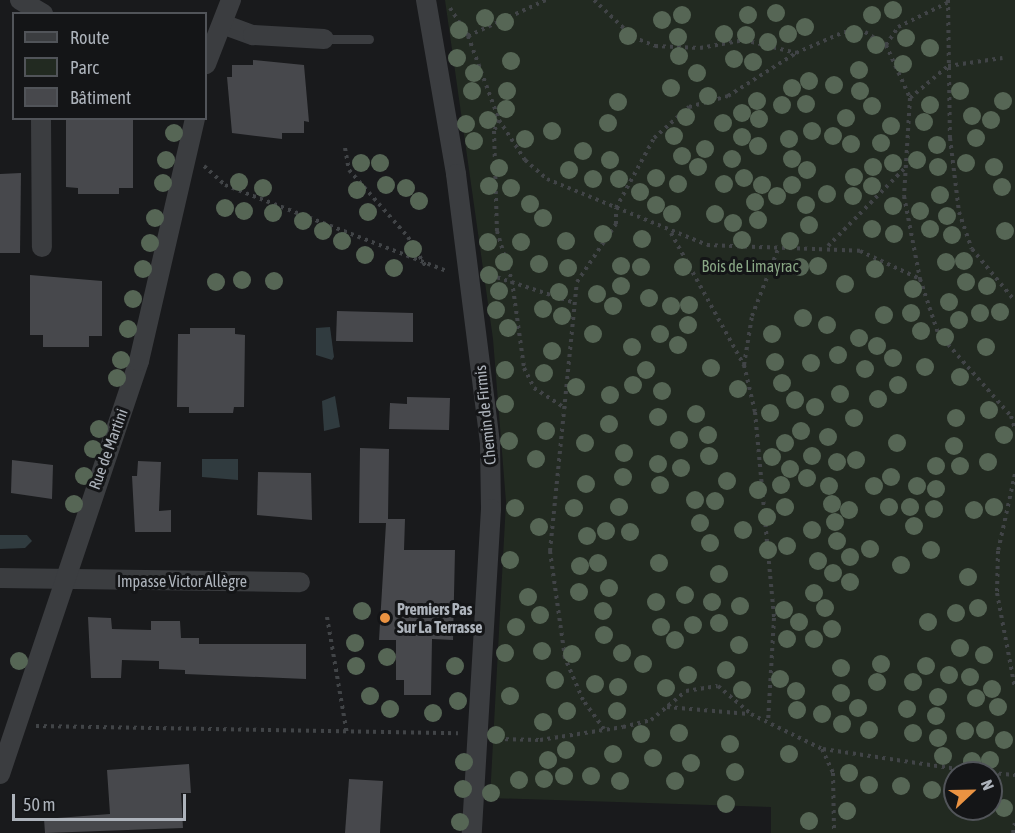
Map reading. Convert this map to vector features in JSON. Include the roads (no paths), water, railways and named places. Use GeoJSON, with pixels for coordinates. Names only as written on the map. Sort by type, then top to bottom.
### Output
{"type":"FeatureCollection","features":[{"type":"Feature","properties":{"kind":"street"},"geometry":{"type":"LineString","coordinates":[[20,0],[40,12]]}},
{"type":"Feature","properties":{"kind":"street"},"geometry":{"type":"LineString","coordinates":[[207,62],[225,25],[231,0]]}},
{"type":"Feature","properties":{"kind":"street","name":"Chemin de Firmis"},"geometry":{"type":"LineString","coordinates":[[426,0],[469,269],[490,444],[472,833]]}},
{"type":"Feature","properties":{"kind":"street"},"geometry":{"type":"LineString","coordinates":[[225,25],[253,35],[324,39]]}},
{"type":"Feature","properties":{"kind":"street"},"geometry":{"type":"LineString","coordinates":[[41,120],[42,248]]}},
{"type":"Feature","properties":{"kind":"street","name":"Rue de Martini"},"geometry":{"type":"LineString","coordinates":[[0,774],[139,361],[195,120]]}},
{"type":"Feature","properties":{"kind":"street","name":"Impasse Victor Allègre"},"geometry":{"type":"LineString","coordinates":[[0,578],[300,582]]}},
{"type":"Feature","properties":{"kind":"lane"},"geometry":{"type":"LineString","coordinates":[[324,39],[369,39]]}},
{"type":"Feature","properties":{"kind":"place","name":"Premiers Pas Sur La Terrasse"},"geometry":{"type":"Point","coordinates":[385,618]}},
{"type":"Feature","properties":{"kind":"park label","name":"Bois de Limayrac"},"geometry":{"type":"Point","coordinates":[750,266]}}]}
